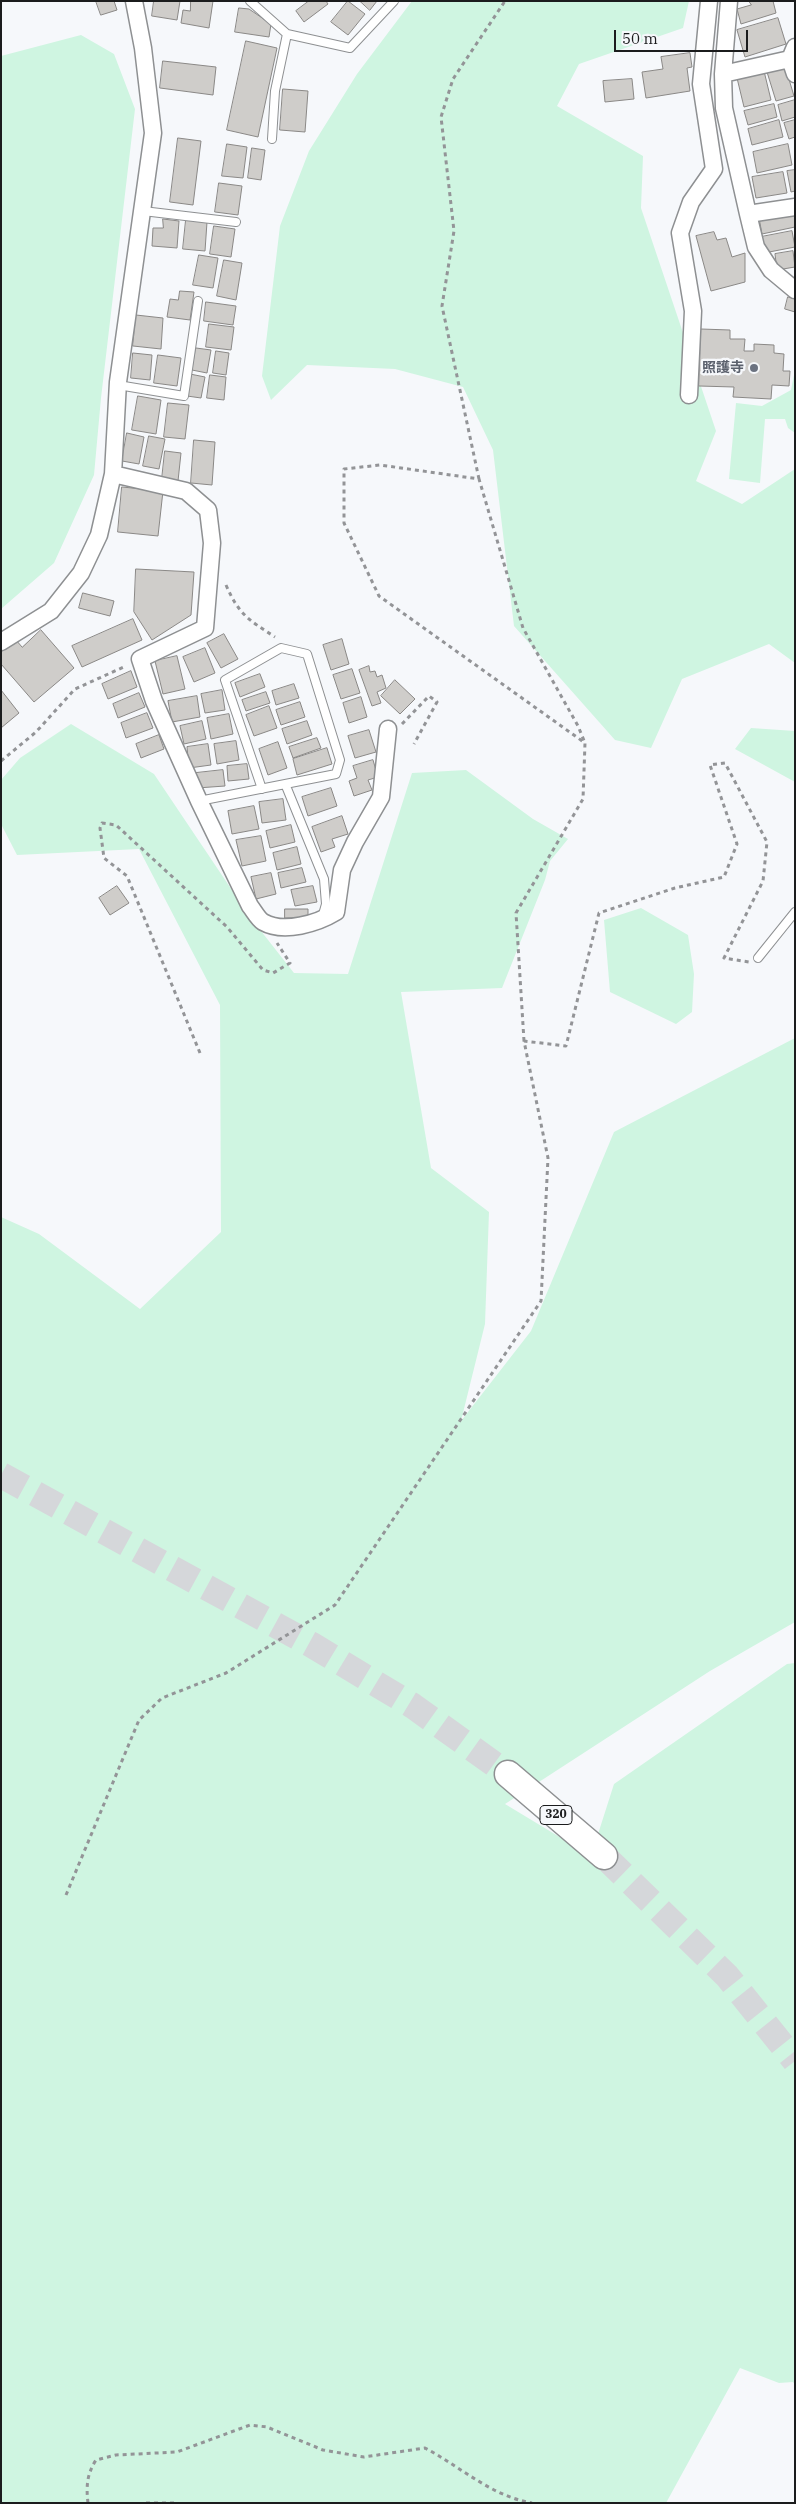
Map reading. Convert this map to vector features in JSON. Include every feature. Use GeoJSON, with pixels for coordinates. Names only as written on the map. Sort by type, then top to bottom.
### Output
{"type":"FeatureCollection","features":[{"type":"Feature","properties":{"kind":"highway","name":"320"},"geometry":{"type":"LineString","coordinates":[[508,1774],[604,1856]]}},
{"type":"Feature","properties":{"kind":"street"},"geometry":{"type":"LineString","coordinates":[[1,642],[51,611],[81,573],[99,535],[113,474],[117,384],[153,133],[143,48],[134,1]]}},
{"type":"Feature","properties":{"kind":"street"},"geometry":{"type":"LineString","coordinates":[[689,395],[693,311],[680,232],[691,202],[714,169],[701,84],[709,1]]}},
{"type":"Feature","properties":{"kind":"street"},"geometry":{"type":"LineString","coordinates":[[729,1],[723,74],[724,108],[748,214],[756,247],[771,270],[795,290]]}},
{"type":"Feature","properties":{"kind":"street"},"geometry":{"type":"LineString","coordinates":[[723,74],[793,60]]}},
{"type":"Feature","properties":{"kind":"street"},"geometry":{"type":"LineString","coordinates":[[748,214],[795,207]]}},
{"type":"Feature","properties":{"kind":"street"},"geometry":{"type":"LineString","coordinates":[[113,474],[186,492],[208,510],[212,543],[205,628],[140,659],[154,701],[199,801],[250,906],[263,921],[277,926],[310,925],[336,912],[342,870],[355,842],[381,797],[388,734]]}},
{"type":"Feature","properties":{"kind":"lane"},"geometry":{"type":"LineString","coordinates":[[250,1],[287,34],[350,48],[394,1]]}},
{"type":"Feature","properties":{"kind":"lane"},"geometry":{"type":"LineString","coordinates":[[272,139],[276,91],[287,34]]}},
{"type":"Feature","properties":{"kind":"lane"},"geometry":{"type":"LineString","coordinates":[[143,212],[236,222]]}},
{"type":"Feature","properties":{"kind":"lane"},"geometry":{"type":"LineString","coordinates":[[117,384],[184,396],[198,300]]}},
{"type":"Feature","properties":{"kind":"lane"},"geometry":{"type":"LineString","coordinates":[[199,801],[286,786],[336,774],[340,760],[307,654],[281,648],[225,680],[262,789]]}},
{"type":"Feature","properties":{"kind":"lane"},"geometry":{"type":"LineString","coordinates":[[286,786],[324,879],[326,904],[321,921]]}},
{"type":"Feature","properties":{"kind":"lane"},"geometry":{"type":"LineString","coordinates":[[758,958],[795,912]]}},
{"type":"Feature","properties":{"kind":"path"},"geometry":{"type":"LineString","coordinates":[[66,1894],[139,1720],[162,1698],[226,1673],[335,1605],[541,1302],[548,1158],[524,1041],[516,912],[584,799],[585,743],[578,726],[523,628],[479,478],[442,306],[454,231],[440,117],[453,79],[505,1]]}},
{"type":"Feature","properties":{"kind":"path"},"geometry":{"type":"LineString","coordinates":[[479,478],[380,465],[344,469],[344,523],[379,596],[585,743]]}},
{"type":"Feature","properties":{"kind":"path"},"geometry":{"type":"LineString","coordinates":[[210,568],[222,574],[235,605],[248,620],[276,638],[281,648]]}},
{"type":"Feature","properties":{"kind":"path"},"geometry":{"type":"LineString","coordinates":[[1,761],[36,732],[75,689],[140,659]]}},
{"type":"Feature","properties":{"kind":"path"},"geometry":{"type":"LineString","coordinates":[[388,734],[429,696],[437,702],[414,744]]}},
{"type":"Feature","properties":{"kind":"path"},"geometry":{"type":"LineString","coordinates":[[524,1041],[566,1046],[599,912],[676,888],[724,877],[738,844],[710,765],[725,763],[767,842],[763,880],[724,958],[746,963],[758,958]]}},
{"type":"Feature","properties":{"kind":"path"},"geometry":{"type":"LineString","coordinates":[[200,1052],[127,876],[104,858],[100,828],[102,823],[116,825],[227,927],[263,970],[273,973],[290,963],[263,921]]}},
{"type":"Feature","properties":{"kind":"path"},"geometry":{"type":"LineString","coordinates":[[88,2503],[86,2490],[89,2472],[96,2460],[116,2455],[177,2452],[250,2425],[267,2426],[323,2450],[364,2457],[426,2448],[481,2484],[522,2501],[532,2503]]}},
{"type":"Feature","properties":{"kind":"path"},"geometry":{"type":"LineString","coordinates":[[146,2503],[174,2503]]}},
{"type":"Feature","properties":{"kind":"green space"},"geometry":{"type":"Polygon","coordinates":[[[412,1],[689,1],[683,28],[579,64],[557,106],[643,156],[641,208],[716,431],[696,481],[742,504],[795,469],[795,663],[769,644],[682,679],[651,748],[615,740],[514,626],[493,450],[463,387],[395,369],[307,365],[271,400],[262,376],[280,226],[309,151],[357,74],[412,1]]]}},
{"type":"Feature","properties":{"kind":"green space"},"geometry":{"type":"Polygon","coordinates":[[[81,35],[114,54],[135,109],[101,398],[94,475],[54,563],[1,609],[1,56],[81,35]]]}},
{"type":"Feature","properties":{"kind":"green space"},"geometry":{"type":"Polygon","coordinates":[[[795,370],[795,433],[788,428],[785,419],[765,419],[760,483],[729,479],[736,403],[762,406],[791,390],[795,370]]]}},
{"type":"Feature","properties":{"kind":"green space"},"geometry":{"type":"Polygon","coordinates":[[[71,724],[154,774],[250,917],[294,973],[348,974],[412,773],[466,770],[533,819],[568,839],[550,861],[545,880],[502,988],[401,992],[431,1168],[489,1212],[485,1324],[461,1421],[531,1331],[614,1132],[795,1038],[795,1622],[710,1671],[505,1804],[591,1856],[614,1784],[787,1664],[795,1663],[795,2385],[793,2382],[779,2383],[740,2368],[666,2503],[1,2503],[1,1217],[39,1234],[140,1309],[221,1232],[220,1005],[139,849],[17,855],[1,824],[1,780],[20,758],[71,724]]]}},
{"type":"Feature","properties":{"kind":"green space"},"geometry":{"type":"Polygon","coordinates":[[[751,728],[795,731],[795,782],[735,749],[751,728]]]}},
{"type":"Feature","properties":{"kind":"green space"},"geometry":{"type":"Polygon","coordinates":[[[641,908],[688,935],[694,974],[692,1012],[676,1024],[610,992],[604,920],[641,908]]]}},
{"type":"Feature","properties":{"kind":"building"},"geometry":{"type":"Polygon","coordinates":[[[96,1],[114,1],[117,10],[101,15],[96,1]]]}},
{"type":"Feature","properties":{"kind":"building"},"geometry":{"type":"Polygon","coordinates":[[[154,1],[180,1],[177,20],[152,16],[154,1]]]}},
{"type":"Feature","properties":{"kind":"building"},"geometry":{"type":"Polygon","coordinates":[[[191,1],[213,1],[209,28],[181,23],[183,10],[190,11],[191,1]]]}},
{"type":"Feature","properties":{"kind":"building"},"geometry":{"type":"Polygon","coordinates":[[[309,1],[326,1],[328,4],[304,22],[296,11],[309,1]]]}},
{"type":"Feature","properties":{"kind":"building"},"geometry":{"type":"Polygon","coordinates":[[[348,1],[365,14],[348,35],[331,22],[348,1]]]}},
{"type":"Feature","properties":{"kind":"building"},"geometry":{"type":"Polygon","coordinates":[[[360,1],[377,1],[370,10],[360,1]]]}},
{"type":"Feature","properties":{"kind":"building"},"geometry":{"type":"Polygon","coordinates":[[[749,1],[773,1],[776,13],[741,24],[737,9],[751,5],[749,1]]]}},
{"type":"Feature","properties":{"kind":"building"},"geometry":{"type":"Polygon","coordinates":[[[239,8],[249,9],[271,24],[269,37],[235,32],[239,8]]]}},
{"type":"Feature","properties":{"kind":"building"},"geometry":{"type":"Polygon","coordinates":[[[778,18],[786,44],[745,57],[737,30],[778,18]]]}},
{"type":"Feature","properties":{"kind":"building"},"geometry":{"type":"Polygon","coordinates":[[[246,41],[277,48],[258,137],[227,130],[246,41]]]}},
{"type":"Feature","properties":{"kind":"building"},"geometry":{"type":"Polygon","coordinates":[[[690,53],[692,67],[687,68],[690,91],[646,98],[642,72],[663,69],[661,57],[690,53]]]}},
{"type":"Feature","properties":{"kind":"building"},"geometry":{"type":"Polygon","coordinates":[[[163,61],[216,67],[213,95],[160,88],[163,61]]]}},
{"type":"Feature","properties":{"kind":"building"},"geometry":{"type":"Polygon","coordinates":[[[785,66],[794,96],[776,101],[767,72],[785,66]]]}},
{"type":"Feature","properties":{"kind":"building"},"geometry":{"type":"Polygon","coordinates":[[[764,71],[771,100],[744,107],[737,78],[764,71]]]}},
{"type":"Feature","properties":{"kind":"building"},"geometry":{"type":"Polygon","coordinates":[[[632,79],[634,99],[605,102],[603,81],[632,79]]]}},
{"type":"Feature","properties":{"kind":"building"},"geometry":{"type":"Polygon","coordinates":[[[283,89],[308,91],[305,132],[280,130],[283,89]]]}},
{"type":"Feature","properties":{"kind":"building"},"geometry":{"type":"Polygon","coordinates":[[[795,100],[795,117],[782,121],[778,105],[795,100]]]}},
{"type":"Feature","properties":{"kind":"building"},"geometry":{"type":"Polygon","coordinates":[[[774,104],[777,117],[748,125],[744,111],[774,104]]]}},
{"type":"Feature","properties":{"kind":"building"},"geometry":{"type":"Polygon","coordinates":[[[779,120],[783,137],[752,145],[748,129],[779,120]]]}},
{"type":"Feature","properties":{"kind":"building"},"geometry":{"type":"Polygon","coordinates":[[[795,120],[795,137],[789,139],[784,123],[795,120]]]}},
{"type":"Feature","properties":{"kind":"building"},"geometry":{"type":"Polygon","coordinates":[[[178,138],[201,141],[193,205],[170,202],[178,138]]]}},
{"type":"Feature","properties":{"kind":"building"},"geometry":{"type":"Polygon","coordinates":[[[227,144],[247,147],[243,178],[222,176],[227,144]]]}},
{"type":"Feature","properties":{"kind":"building"},"geometry":{"type":"Polygon","coordinates":[[[788,144],[792,165],[757,173],[753,152],[788,144]]]}},
{"type":"Feature","properties":{"kind":"building"},"geometry":{"type":"Polygon","coordinates":[[[252,148],[265,150],[261,180],[248,178],[252,148]]]}},
{"type":"Feature","properties":{"kind":"building"},"geometry":{"type":"Polygon","coordinates":[[[795,170],[795,191],[791,192],[787,171],[795,170]]]}},
{"type":"Feature","properties":{"kind":"building"},"geometry":{"type":"Polygon","coordinates":[[[783,172],[787,193],[756,198],[752,177],[783,172]]]}},
{"type":"Feature","properties":{"kind":"building"},"geometry":{"type":"Polygon","coordinates":[[[219,183],[242,186],[238,215],[215,212],[219,183]]]}},
{"type":"Feature","properties":{"kind":"building"},"geometry":{"type":"Polygon","coordinates":[[[795,211],[795,227],[762,234],[759,218],[795,211]]]}},
{"type":"Feature","properties":{"kind":"building"},"geometry":{"type":"Polygon","coordinates":[[[163,219],[179,221],[177,248],[152,246],[153,228],[163,228],[163,219]]]}},
{"type":"Feature","properties":{"kind":"building"},"geometry":{"type":"Polygon","coordinates":[[[186,220],[207,222],[205,251],[183,249],[186,220]]]}},
{"type":"Feature","properties":{"kind":"building"},"geometry":{"type":"Polygon","coordinates":[[[214,226],[235,229],[231,257],[210,254],[214,226]]]}},
{"type":"Feature","properties":{"kind":"building"},"geometry":{"type":"Polygon","coordinates":[[[792,231],[795,247],[764,253],[761,237],[792,231]]]}},
{"type":"Feature","properties":{"kind":"building"},"geometry":{"type":"Polygon","coordinates":[[[714,232],[717,240],[726,238],[732,257],[745,253],[745,282],[711,291],[696,236],[714,232]]]}},
{"type":"Feature","properties":{"kind":"building"},"geometry":{"type":"Polygon","coordinates":[[[793,251],[795,267],[777,270],[775,254],[793,251]]]}},
{"type":"Feature","properties":{"kind":"building"},"geometry":{"type":"Polygon","coordinates":[[[199,255],[218,258],[213,288],[193,285],[199,255]]]}},
{"type":"Feature","properties":{"kind":"building"},"geometry":{"type":"Polygon","coordinates":[[[224,260],[242,263],[236,300],[217,296],[224,260]]]}},
{"type":"Feature","properties":{"kind":"building"},"geometry":{"type":"Polygon","coordinates":[[[180,291],[194,292],[190,320],[167,317],[170,299],[178,300],[180,291]]]}},
{"type":"Feature","properties":{"kind":"building"},"geometry":{"type":"Polygon","coordinates":[[[788,297],[795,299],[795,312],[785,309],[788,297]]]}},
{"type":"Feature","properties":{"kind":"building"},"geometry":{"type":"Polygon","coordinates":[[[206,302],[236,306],[233,325],[204,321],[206,302]]]}},
{"type":"Feature","properties":{"kind":"building"},"geometry":{"type":"Polygon","coordinates":[[[136,315],[163,318],[161,349],[133,346],[136,315]]]}},
{"type":"Feature","properties":{"kind":"building"},"geometry":{"type":"Polygon","coordinates":[[[209,324],[234,327],[231,350],[206,347],[209,324]]]}},
{"type":"Feature","properties":{"kind":"building"},"geometry":{"type":"Polygon","coordinates":[[[701,329],[730,330],[730,339],[745,339],[744,351],[754,351],[754,344],[774,345],[774,353],[784,354],[783,371],[790,371],[789,386],[772,385],[771,399],[733,397],[734,387],[699,386],[701,329]]]}},
{"type":"Feature","properties":{"kind":"building"},"geometry":{"type":"Polygon","coordinates":[[[196,348],[211,350],[207,373],[192,370],[196,348]]]}},
{"type":"Feature","properties":{"kind":"building"},"geometry":{"type":"Polygon","coordinates":[[[216,351],[229,353],[226,375],[213,373],[216,351]]]}},
{"type":"Feature","properties":{"kind":"building"},"geometry":{"type":"Polygon","coordinates":[[[133,353],[152,355],[150,380],[131,378],[133,353]]]}},
{"type":"Feature","properties":{"kind":"building"},"geometry":{"type":"Polygon","coordinates":[[[158,355],[181,358],[177,386],[154,383],[158,355]]]}},
{"type":"Feature","properties":{"kind":"building"},"geometry":{"type":"Polygon","coordinates":[[[190,374],[205,377],[201,398],[187,396],[190,374]]]}},
{"type":"Feature","properties":{"kind":"building"},"geometry":{"type":"Polygon","coordinates":[[[210,375],[226,377],[224,400],[207,398],[210,375]]]}},
{"type":"Feature","properties":{"kind":"building"},"geometry":{"type":"Polygon","coordinates":[[[138,396],[161,400],[156,434],[132,430],[138,396]]]}},
{"type":"Feature","properties":{"kind":"building"},"geometry":{"type":"Polygon","coordinates":[[[168,403],[189,405],[185,439],[164,437],[168,403]]]}},
{"type":"Feature","properties":{"kind":"building"},"geometry":{"type":"Polygon","coordinates":[[[127,433],[144,437],[139,464],[122,461],[127,433]]]}},
{"type":"Feature","properties":{"kind":"building"},"geometry":{"type":"Polygon","coordinates":[[[149,436],[165,439],[159,469],[143,466],[149,436]]]}},
{"type":"Feature","properties":{"kind":"building"},"geometry":{"type":"Polygon","coordinates":[[[194,440],[215,442],[212,485],[191,483],[194,440]]]}},
{"type":"Feature","properties":{"kind":"building"},"geometry":{"type":"Polygon","coordinates":[[[165,451],[181,453],[178,481],[162,479],[165,451]]]}},
{"type":"Feature","properties":{"kind":"building"},"geometry":{"type":"Polygon","coordinates":[[[122,487],[163,491],[158,536],[118,532],[122,487]]]}},
{"type":"Feature","properties":{"kind":"building"},"geometry":{"type":"Polygon","coordinates":[[[136,569],[194,572],[191,615],[152,640],[134,612],[136,569]]]}},
{"type":"Feature","properties":{"kind":"building"},"geometry":{"type":"Polygon","coordinates":[[[83,593],[114,601],[110,616],[79,608],[83,593]]]}},
{"type":"Feature","properties":{"kind":"building"},"geometry":{"type":"Polygon","coordinates":[[[133,619],[142,640],[82,667],[72,646],[133,619]]]}},
{"type":"Feature","properties":{"kind":"building"},"geometry":{"type":"Polygon","coordinates":[[[41,630],[74,668],[34,702],[1,664],[1,652],[16,640],[22,647],[41,630]]]}},
{"type":"Feature","properties":{"kind":"building"},"geometry":{"type":"Polygon","coordinates":[[[224,634],[238,659],[221,668],[207,643],[224,634]]]}},
{"type":"Feature","properties":{"kind":"building"},"geometry":{"type":"Polygon","coordinates":[[[342,639],[349,664],[331,670],[323,645],[342,639]]]}},
{"type":"Feature","properties":{"kind":"building"},"geometry":{"type":"Polygon","coordinates":[[[205,648],[215,673],[194,682],[183,657],[205,648]]]}},
{"type":"Feature","properties":{"kind":"building"},"geometry":{"type":"Polygon","coordinates":[[[177,656],[185,689],[163,694],[155,661],[177,656]]]}},
{"type":"Feature","properties":{"kind":"building"},"geometry":{"type":"Polygon","coordinates":[[[369,666],[370,672],[375,671],[377,677],[382,675],[386,688],[377,692],[381,703],[372,706],[359,670],[369,666]]]}},
{"type":"Feature","properties":{"kind":"building"},"geometry":{"type":"Polygon","coordinates":[[[352,669],[360,693],[341,699],[333,675],[352,669]]]}},
{"type":"Feature","properties":{"kind":"building"},"geometry":{"type":"Polygon","coordinates":[[[131,671],[137,687],[108,699],[102,684],[131,671]]]}},
{"type":"Feature","properties":{"kind":"building"},"geometry":{"type":"Polygon","coordinates":[[[260,674],[265,687],[240,697],[235,683],[260,674]]]}},
{"type":"Feature","properties":{"kind":"building"},"geometry":{"type":"Polygon","coordinates":[[[395,680],[415,699],[400,714],[381,696],[395,680]]]}},
{"type":"Feature","properties":{"kind":"building"},"geometry":{"type":"Polygon","coordinates":[[[294,684],[299,698],[276,705],[272,691],[294,684]]]}},
{"type":"Feature","properties":{"kind":"building"},"geometry":{"type":"Polygon","coordinates":[[[1,690],[19,713],[1,728],[1,690]]]}},
{"type":"Feature","properties":{"kind":"building"},"geometry":{"type":"Polygon","coordinates":[[[222,690],[225,710],[205,713],[201,694],[222,690]]]}},
{"type":"Feature","properties":{"kind":"building"},"geometry":{"type":"Polygon","coordinates":[[[266,692],[270,703],[246,711],[242,700],[266,692]]]}},
{"type":"Feature","properties":{"kind":"building"},"geometry":{"type":"Polygon","coordinates":[[[139,693],[145,707],[118,718],[113,704],[139,693]]]}},
{"type":"Feature","properties":{"kind":"building"},"geometry":{"type":"Polygon","coordinates":[[[197,696],[200,717],[172,722],[168,701],[197,696]]]}},
{"type":"Feature","properties":{"kind":"building"},"geometry":{"type":"Polygon","coordinates":[[[361,697],[367,717],[349,723],[343,703],[361,697]]]}},
{"type":"Feature","properties":{"kind":"building"},"geometry":{"type":"Polygon","coordinates":[[[300,702],[305,717],[281,725],[276,710],[300,702]]]}},
{"type":"Feature","properties":{"kind":"building"},"geometry":{"type":"Polygon","coordinates":[[[269,706],[277,728],[254,736],[246,715],[269,706]]]}},
{"type":"Feature","properties":{"kind":"building"},"geometry":{"type":"Polygon","coordinates":[[[147,713],[153,728],[126,738],[121,723],[147,713]]]}},
{"type":"Feature","properties":{"kind":"building"},"geometry":{"type":"Polygon","coordinates":[[[229,714],[233,734],[211,739],[207,718],[229,714]]]}},
{"type":"Feature","properties":{"kind":"building"},"geometry":{"type":"Polygon","coordinates":[[[202,721],[206,739],[184,744],[180,726],[202,721]]]}},
{"type":"Feature","properties":{"kind":"building"},"geometry":{"type":"Polygon","coordinates":[[[307,721],[312,735],[287,744],[282,729],[307,721]]]}},
{"type":"Feature","properties":{"kind":"building"},"geometry":{"type":"Polygon","coordinates":[[[369,730],[376,752],[355,758],[348,736],[369,730]]]}},
{"type":"Feature","properties":{"kind":"building"},"geometry":{"type":"Polygon","coordinates":[[[159,735],[164,749],[141,758],[136,744],[159,735]]]}},
{"type":"Feature","properties":{"kind":"building"},"geometry":{"type":"Polygon","coordinates":[[[317,738],[321,748],[293,758],[289,747],[317,738]]]}},
{"type":"Feature","properties":{"kind":"building"},"geometry":{"type":"Polygon","coordinates":[[[236,741],[239,760],[217,764],[214,744],[236,741]]]}},
{"type":"Feature","properties":{"kind":"building"},"geometry":{"type":"Polygon","coordinates":[[[278,742],[287,768],[268,775],[259,749],[278,742]]]}},
{"type":"Feature","properties":{"kind":"building"},"geometry":{"type":"Polygon","coordinates":[[[208,744],[211,765],[189,768],[187,747],[208,744]]]}},
{"type":"Feature","properties":{"kind":"building"},"geometry":{"type":"Polygon","coordinates":[[[327,748],[332,764],[297,775],[293,759],[327,748]]]}},
{"type":"Feature","properties":{"kind":"building"},"geometry":{"type":"Polygon","coordinates":[[[373,760],[378,777],[368,780],[372,790],[354,796],[349,781],[357,778],[353,766],[373,760]]]}},
{"type":"Feature","properties":{"kind":"building"},"geometry":{"type":"Polygon","coordinates":[[[247,764],[249,779],[228,781],[227,766],[247,764]]]}},
{"type":"Feature","properties":{"kind":"building"},"geometry":{"type":"Polygon","coordinates":[[[223,770],[225,786],[197,788],[196,773],[223,770]]]}},
{"type":"Feature","properties":{"kind":"building"},"geometry":{"type":"Polygon","coordinates":[[[331,788],[337,806],[308,816],[302,797],[331,788]]]}},
{"type":"Feature","properties":{"kind":"building"},"geometry":{"type":"Polygon","coordinates":[[[283,799],[286,820],[262,823],[259,802],[283,799]]]}},
{"type":"Feature","properties":{"kind":"building"},"geometry":{"type":"Polygon","coordinates":[[[254,806],[259,829],[232,834],[228,811],[254,806]]]}},
{"type":"Feature","properties":{"kind":"building"},"geometry":{"type":"Polygon","coordinates":[[[342,816],[348,834],[332,839],[335,847],[321,852],[312,827],[342,816]]]}},
{"type":"Feature","properties":{"kind":"building"},"geometry":{"type":"Polygon","coordinates":[[[291,825],[295,842],[270,848],[266,831],[291,825]]]}},
{"type":"Feature","properties":{"kind":"building"},"geometry":{"type":"Polygon","coordinates":[[[261,836],[266,861],[242,866],[236,840],[261,836]]]}},
{"type":"Feature","properties":{"kind":"building"},"geometry":{"type":"Polygon","coordinates":[[[297,847],[301,864],[277,870],[273,853],[297,847]]]}},
{"type":"Feature","properties":{"kind":"building"},"geometry":{"type":"Polygon","coordinates":[[[302,868],[306,882],[281,888],[278,873],[302,868]]]}},
{"type":"Feature","properties":{"kind":"building"},"geometry":{"type":"Polygon","coordinates":[[[271,873],[276,894],[256,899],[251,877],[271,873]]]}},
{"type":"Feature","properties":{"kind":"building"},"geometry":{"type":"Polygon","coordinates":[[[117,886],[129,903],[110,915],[99,898],[117,886]]]}},
{"type":"Feature","properties":{"kind":"building"},"geometry":{"type":"Polygon","coordinates":[[[313,886],[317,902],[295,906],[291,890],[313,886]]]}},
{"type":"Feature","properties":{"kind":"building"},"geometry":{"type":"Polygon","coordinates":[[[285,909],[308,909],[308,918],[285,918],[285,909]]]}},
{"type":"Feature","properties":{"kind":"tunnel"},"geometry":{"type":"LineString","coordinates":[[1,1475],[312,1645],[413,1706],[508,1774]]}},
{"type":"Feature","properties":{"kind":"tunnel"},"geometry":{"type":"LineString","coordinates":[[604,1856],[727,1976],[795,2061]]}},
{"type":"Feature","properties":{"kind":"place","name":"照護寺"},"geometry":{"type":"Point","coordinates":[754,368]}}]}
